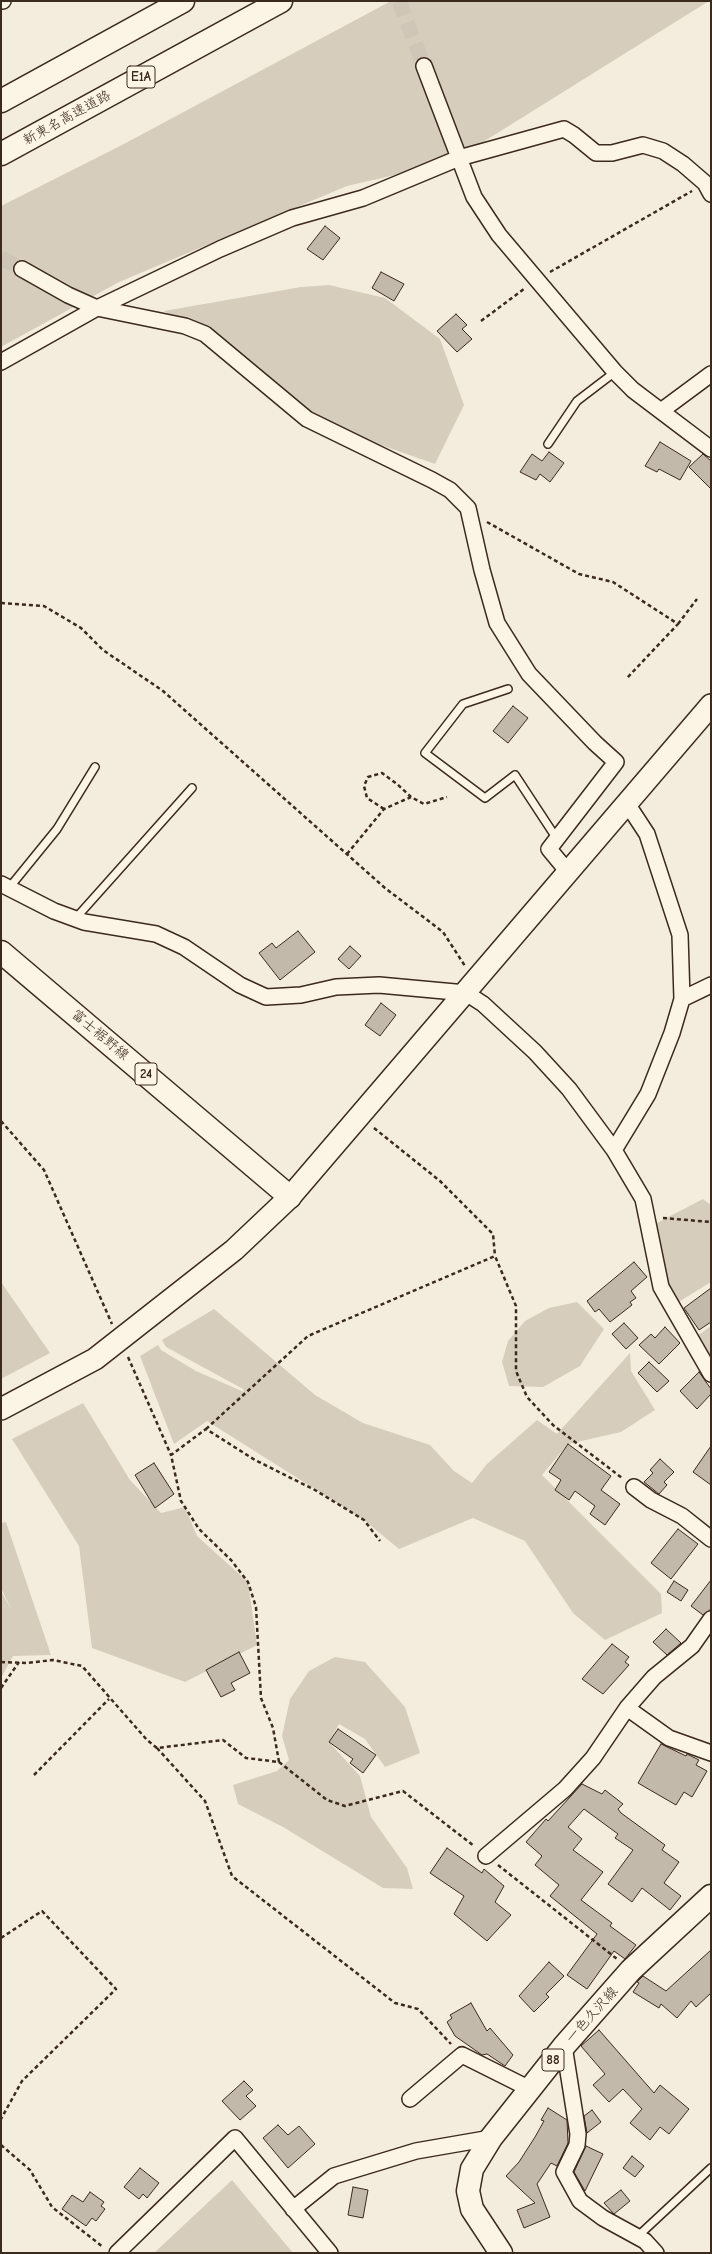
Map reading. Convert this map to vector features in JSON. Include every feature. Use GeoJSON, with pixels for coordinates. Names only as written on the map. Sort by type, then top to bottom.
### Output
{"type":"FeatureCollection","features":[{"type":"Feature","properties":{"kind":"main road"},"geometry":{"type":"LineString","coordinates":[[1,101],[183,1]]}},
{"type":"Feature","properties":{"kind":"main road","name":"新東名高速道路"},"geometry":{"type":"LineString","coordinates":[[1,154],[281,1]]}},
{"type":"Feature","properties":{"kind":"main road","name":"富士裾野線"},"geometry":{"type":"LineString","coordinates":[[1,952],[290,1196]]}},
{"type":"Feature","properties":{"kind":"main road","name":"一色久沢線"},"geometry":{"type":"LineString","coordinates":[[501,2253],[472,2209],[468,2191],[472,2169],[491,2138],[564,2046],[631,1970],[711,1896]]}},
{"type":"Feature","properties":{"kind":"street"},"geometry":{"type":"LineString","coordinates":[[424,66],[474,197],[499,236],[615,372],[633,390],[711,449]]}},
{"type":"Feature","properties":{"kind":"street"},"geometry":{"type":"LineString","coordinates":[[1,362],[97,308],[220,249],[285,221],[363,198],[459,158],[564,129],[574,135],[596,154],[612,153],[643,145],[663,151],[683,164],[708,189]]}},
{"type":"Feature","properties":{"kind":"street"},"geometry":{"type":"LineString","coordinates":[[22,270],[68,295],[97,308],[185,326],[205,334],[307,419],[450,490],[468,508],[482,570],[497,623],[530,674],[595,744],[616,762],[549,849],[568,872]]}},
{"type":"Feature","properties":{"kind":"street"},"geometry":{"type":"LineString","coordinates":[[661,411],[711,374]]}},
{"type":"Feature","properties":{"kind":"street"},"geometry":{"type":"LineString","coordinates":[[1,1409],[94,1359],[120,1340],[234,1250],[290,1196],[471,987],[568,872],[628,805],[711,706]]}},
{"type":"Feature","properties":{"kind":"street"},"geometry":{"type":"LineString","coordinates":[[614,1150],[648,1094],[672,1033],[682,999],[680,935],[647,834],[628,805]]}},
{"type":"Feature","properties":{"kind":"street"},"geometry":{"type":"LineString","coordinates":[[5,886],[54,911],[84,922],[156,934],[184,947],[240,985],[266,997],[301,995],[336,987],[380,985],[471,987]]}},
{"type":"Feature","properties":{"kind":"street"},"geometry":{"type":"LineString","coordinates":[[682,999],[711,985]]}},
{"type":"Feature","properties":{"kind":"street"},"geometry":{"type":"LineString","coordinates":[[471,987],[483,1004],[540,1057],[569,1089],[614,1150],[643,1199],[661,1288],[711,1374]]}},
{"type":"Feature","properties":{"kind":"street"},"geometry":{"type":"LineString","coordinates":[[634,1487],[651,1500],[682,1516],[711,1539]]}},
{"type":"Feature","properties":{"kind":"street"},"geometry":{"type":"LineString","coordinates":[[486,1856],[565,1789],[593,1758],[627,1708],[654,1677],[692,1646],[711,1619]]}},
{"type":"Feature","properties":{"kind":"street"},"geometry":{"type":"LineString","coordinates":[[627,1708],[669,1738],[711,1753]]}},
{"type":"Feature","properties":{"kind":"street"},"geometry":{"type":"LineString","coordinates":[[564,2046],[578,2134],[577,2145],[564,2172],[580,2201],[636,2238],[645,2241],[656,2253]]}},
{"type":"Feature","properties":{"kind":"street"},"geometry":{"type":"LineString","coordinates":[[410,2099],[462,2055],[530,2089]]}},
{"type":"Feature","properties":{"kind":"street"},"geometry":{"type":"LineString","coordinates":[[111,2251],[235,2138],[330,2253]]}},
{"type":"Feature","properties":{"kind":"street"},"geometry":{"type":"LineString","coordinates":[[293,2209],[334,2176],[416,2151],[491,2138]]}},
{"type":"Feature","properties":{"kind":"lane"},"geometry":{"type":"LineString","coordinates":[[548,444],[577,401],[615,372]]}},
{"type":"Feature","properties":{"kind":"lane"},"geometry":{"type":"LineString","coordinates":[[508,689],[463,704],[425,753],[485,798],[515,774],[557,839]]}},
{"type":"Feature","properties":{"kind":"lane"},"geometry":{"type":"LineString","coordinates":[[5,886],[57,829],[95,767]]}},
{"type":"Feature","properties":{"kind":"lane"},"geometry":{"type":"LineString","coordinates":[[75,919],[192,788]]}},
{"type":"Feature","properties":{"kind":"lane"},"geometry":{"type":"LineString","coordinates":[[636,2238],[711,2168]]}},
{"type":"Feature","properties":{"kind":"path"},"geometry":{"type":"LineString","coordinates":[[481,320],[536,280],[708,189]]}},
{"type":"Feature","properties":{"kind":"path"},"geometry":{"type":"LineString","coordinates":[[470,512],[579,574],[613,582],[678,624]]}},
{"type":"Feature","properties":{"kind":"path"},"geometry":{"type":"LineString","coordinates":[[627,678],[678,624],[697,599]]}},
{"type":"Feature","properties":{"kind":"path"},"geometry":{"type":"LineString","coordinates":[[1,603],[44,606],[81,628],[103,650],[163,691],[385,888],[443,932],[471,987]]}},
{"type":"Feature","properties":{"kind":"path"},"geometry":{"type":"LineString","coordinates":[[384,809],[367,798],[364,786],[368,777],[382,773],[398,784],[411,797],[424,804],[447,797]]}},
{"type":"Feature","properties":{"kind":"path"},"geometry":{"type":"LineString","coordinates":[[346,854],[384,809],[411,797]]}},
{"type":"Feature","properties":{"kind":"path"},"geometry":{"type":"LineString","coordinates":[[359,1117],[385,1136],[440,1181],[494,1234],[495,1256],[516,1306],[516,1371],[527,1397],[554,1425],[634,1487]]}},
{"type":"Feature","properties":{"kind":"path"},"geometry":{"type":"LineString","coordinates":[[1,1120],[44,1170],[172,1455],[181,1501],[199,1529],[231,1560],[248,1582],[256,1607],[261,1698],[273,1728],[279,1762]]}},
{"type":"Feature","properties":{"kind":"path"},"geometry":{"type":"LineString","coordinates":[[647,1217],[711,1222]]}},
{"type":"Feature","properties":{"kind":"path"},"geometry":{"type":"LineString","coordinates":[[172,1455],[206,1429],[308,1336],[495,1256]]}},
{"type":"Feature","properties":{"kind":"path"},"geometry":{"type":"LineString","coordinates":[[206,1429],[255,1460],[315,1490],[364,1520],[380,1541]]}},
{"type":"Feature","properties":{"kind":"path"},"geometry":{"type":"LineString","coordinates":[[1,1662],[53,1660],[82,1666],[147,1740],[157,1748],[205,1801],[232,1876],[395,2003],[418,2010],[462,2055]]}},
{"type":"Feature","properties":{"kind":"path"},"geometry":{"type":"LineString","coordinates":[[1,1688],[19,1662]]}},
{"type":"Feature","properties":{"kind":"path"},"geometry":{"type":"LineString","coordinates":[[34,1775],[109,1698]]}},
{"type":"Feature","properties":{"kind":"path"},"geometry":{"type":"LineString","coordinates":[[157,1748],[222,1740],[246,1758],[279,1762],[327,1800],[346,1806],[403,1791],[631,1970]]}},
{"type":"Feature","properties":{"kind":"path"},"geometry":{"type":"LineString","coordinates":[[1,1938],[42,1911],[116,1989],[22,2081],[1,2119]]}},
{"type":"Feature","properties":{"kind":"path"},"geometry":{"type":"LineString","coordinates":[[1,2145],[30,2170],[52,2207],[111,2251]]}},
{"type":"Feature","properties":{"kind":"shaded area"},"geometry":{"type":"Polygon","coordinates":[[[391,1],[709,1],[451,162],[347,186],[119,282],[1,347],[1,206],[122,145],[391,1]]]}},
{"type":"Feature","properties":{"kind":"shaded area"},"geometry":{"type":"Polygon","coordinates":[[[329,285],[385,298],[440,339],[464,405],[435,464],[307,419],[229,353],[164,311],[301,287],[329,285]]]}},
{"type":"Feature","properties":{"kind":"shaded area"},"geometry":{"type":"Polygon","coordinates":[[[703,1199],[711,1205],[711,1282],[672,1306],[653,1225],[703,1199]]]}},
{"type":"Feature","properties":{"kind":"shaded area"},"geometry":{"type":"Polygon","coordinates":[[[1,1282],[50,1353],[1,1379],[1,1282]]]}},
{"type":"Feature","properties":{"kind":"shaded area"},"geometry":{"type":"Polygon","coordinates":[[[577,1302],[604,1329],[580,1366],[543,1387],[509,1386],[502,1362],[508,1341],[525,1321],[549,1308],[577,1302]]]}},
{"type":"Feature","properties":{"kind":"shaded area"},"geometry":{"type":"Polygon","coordinates":[[[214,1309],[315,1395],[363,1423],[430,1445],[454,1471],[472,1483],[487,1464],[537,1420],[557,1434],[630,1353],[631,1371],[655,1410],[621,1432],[568,1444],[542,1475],[661,1594],[662,1613],[605,1640],[573,1613],[525,1541],[473,1518],[399,1549],[364,1520],[207,1421],[174,1444],[140,1356],[158,1345],[161,1350],[196,1371],[244,1392],[243,1389],[166,1347],[162,1340],[214,1309]]]}},
{"type":"Feature","properties":{"kind":"shaded area"},"geometry":{"type":"Polygon","coordinates":[[[711,1326],[711,1362],[697,1336],[711,1326]]]}},
{"type":"Feature","properties":{"kind":"shaded area"},"geometry":{"type":"Polygon","coordinates":[[[83,1403],[130,1480],[161,1513],[185,1507],[197,1536],[248,1582],[257,1645],[185,1682],[92,1648],[79,1546],[12,1439],[83,1403]]]}},
{"type":"Feature","properties":{"kind":"shaded area"},"geometry":{"type":"Polygon","coordinates":[[[6,1522],[51,1655],[13,1656],[1,1678],[1,1591],[12,1611],[1,1588],[1,1523],[6,1522]]]}},
{"type":"Feature","properties":{"kind":"shaded area"},"geometry":{"type":"Polygon","coordinates":[[[335,1657],[365,1662],[405,1707],[420,1753],[385,1767],[365,1739],[339,1724],[329,1742],[360,1776],[371,1817],[407,1868],[413,1889],[383,1888],[283,1827],[238,1804],[233,1785],[277,1771],[289,1760],[282,1736],[290,1699],[309,1671],[335,1657]]]}},
{"type":"Feature","properties":{"kind":"shaded area"},"geometry":{"type":"Polygon","coordinates":[[[232,2180],[293,2253],[154,2253],[232,2180]]]}},
{"type":"Feature","properties":{"kind":"building"},"geometry":{"type":"Polygon","coordinates":[[[325,226],[340,238],[323,260],[307,249],[325,226]]]}},
{"type":"Feature","properties":{"kind":"building"},"geometry":{"type":"Polygon","coordinates":[[[381,272],[404,284],[394,301],[372,288],[381,272]]]}},
{"type":"Feature","properties":{"kind":"building"},"geometry":{"type":"Polygon","coordinates":[[[456,314],[467,325],[462,329],[472,339],[457,352],[437,331],[456,314]]]}},
{"type":"Feature","properties":{"kind":"building"},"geometry":{"type":"Polygon","coordinates":[[[660,442],[691,461],[680,480],[659,469],[657,472],[645,466],[660,442]]]}},
{"type":"Feature","properties":{"kind":"building"},"geometry":{"type":"Polygon","coordinates":[[[549,452],[564,463],[550,482],[540,474],[536,480],[520,472],[532,454],[542,461],[549,452]]]}},
{"type":"Feature","properties":{"kind":"building"},"geometry":{"type":"Polygon","coordinates":[[[703,454],[711,461],[711,489],[689,467],[703,454]]]}},
{"type":"Feature","properties":{"kind":"building"},"geometry":{"type":"Polygon","coordinates":[[[513,706],[528,718],[508,743],[493,731],[513,706]]]}},
{"type":"Feature","properties":{"kind":"building"},"geometry":{"type":"Polygon","coordinates":[[[298,931],[315,952],[280,980],[259,953],[272,943],[276,948],[298,931]]]}},
{"type":"Feature","properties":{"kind":"building"},"geometry":{"type":"Polygon","coordinates":[[[350,946],[361,956],[349,969],[338,959],[350,946]]]}},
{"type":"Feature","properties":{"kind":"building"},"geometry":{"type":"Polygon","coordinates":[[[381,1003],[396,1015],[380,1036],[365,1025],[381,1003]]]}},
{"type":"Feature","properties":{"kind":"building"},"geometry":{"type":"Polygon","coordinates":[[[634,1262],[647,1277],[631,1291],[636,1298],[630,1302],[632,1305],[610,1322],[599,1309],[595,1312],[587,1301],[634,1262]]]}},
{"type":"Feature","properties":{"kind":"building"},"geometry":{"type":"Polygon","coordinates":[[[711,1288],[711,1322],[699,1330],[684,1308],[711,1288]]]}},
{"type":"Feature","properties":{"kind":"building"},"geometry":{"type":"Polygon","coordinates":[[[624,1323],[638,1338],[626,1349],[612,1334],[624,1323]]]}},
{"type":"Feature","properties":{"kind":"building"},"geometry":{"type":"Polygon","coordinates":[[[665,1327],[680,1343],[659,1364],[639,1345],[651,1334],[655,1338],[665,1327]]]}},
{"type":"Feature","properties":{"kind":"building"},"geometry":{"type":"Polygon","coordinates":[[[649,1362],[669,1381],[657,1392],[638,1373],[649,1362]]]}},
{"type":"Feature","properties":{"kind":"building"},"geometry":{"type":"Polygon","coordinates":[[[699,1372],[711,1389],[711,1394],[697,1409],[680,1391],[699,1372]]]}},
{"type":"Feature","properties":{"kind":"building"},"geometry":{"type":"Polygon","coordinates":[[[568,1444],[611,1476],[601,1490],[620,1504],[605,1525],[590,1514],[595,1506],[575,1491],[569,1500],[555,1490],[561,1480],[549,1472],[568,1444]]]}},
{"type":"Feature","properties":{"kind":"building"},"geometry":{"type":"Polygon","coordinates":[[[711,1446],[711,1485],[693,1472],[711,1446]]]}},
{"type":"Feature","properties":{"kind":"building"},"geometry":{"type":"Polygon","coordinates":[[[660,1459],[674,1472],[664,1482],[667,1485],[659,1494],[644,1482],[653,1473],[650,1470],[660,1459]]]}},
{"type":"Feature","properties":{"kind":"building"},"geometry":{"type":"Polygon","coordinates":[[[154,1463],[174,1494],[155,1508],[135,1475],[154,1463]]]}},
{"type":"Feature","properties":{"kind":"building"},"geometry":{"type":"Polygon","coordinates":[[[678,1529],[698,1544],[671,1579],[651,1563],[678,1529]]]}},
{"type":"Feature","properties":{"kind":"building"},"geometry":{"type":"Polygon","coordinates":[[[711,1580],[711,1609],[703,1615],[691,1606],[711,1580]]]}},
{"type":"Feature","properties":{"kind":"building"},"geometry":{"type":"Polygon","coordinates":[[[674,1581],[688,1590],[681,1601],[667,1592],[674,1581]]]}},
{"type":"Feature","properties":{"kind":"building"},"geometry":{"type":"Polygon","coordinates":[[[666,1629],[681,1643],[667,1655],[653,1642],[666,1629]]]}},
{"type":"Feature","properties":{"kind":"building"},"geometry":{"type":"Polygon","coordinates":[[[612,1644],[629,1657],[625,1662],[629,1665],[603,1694],[582,1679],[612,1644]]]}},
{"type":"Feature","properties":{"kind":"building"},"geometry":{"type":"Polygon","coordinates":[[[239,1652],[250,1673],[231,1683],[235,1690],[221,1697],[206,1670],[239,1652]]]}},
{"type":"Feature","properties":{"kind":"building"},"geometry":{"type":"Polygon","coordinates":[[[338,1729],[376,1755],[363,1773],[350,1763],[353,1759],[329,1742],[338,1729]]]}},
{"type":"Feature","properties":{"kind":"building"},"geometry":{"type":"Polygon","coordinates":[[[661,1744],[686,1756],[687,1754],[699,1760],[696,1765],[707,1771],[692,1797],[684,1792],[676,1805],[638,1783],[661,1744]]]}},
{"type":"Feature","properties":{"kind":"building"},"geometry":{"type":"Polygon","coordinates":[[[582,1784],[602,1794],[605,1790],[623,1804],[618,1809],[621,1813],[665,1845],[662,1850],[679,1862],[664,1883],[681,1896],[670,1910],[642,1888],[632,1902],[608,1884],[633,1850],[615,1838],[618,1834],[584,1809],[568,1827],[582,1839],[573,1850],[603,1872],[581,1900],[612,1923],[610,1926],[636,1945],[625,1959],[614,1951],[587,1989],[567,1975],[597,1934],[550,1896],[559,1885],[535,1865],[542,1856],[526,1842],[546,1819],[548,1821],[582,1784]]]}},
{"type":"Feature","properties":{"kind":"building"},"geometry":{"type":"Polygon","coordinates":[[[447,1848],[482,1873],[484,1869],[504,1886],[495,1902],[511,1915],[487,1941],[454,1914],[464,1896],[430,1873],[447,1848]]]}},
{"type":"Feature","properties":{"kind":"building"},"geometry":{"type":"Polygon","coordinates":[[[711,1950],[711,1993],[696,2007],[691,2001],[677,2018],[661,2004],[659,2008],[633,1992],[639,1983],[637,1982],[643,1976],[666,1991],[711,1950]]]}},
{"type":"Feature","properties":{"kind":"building"},"geometry":{"type":"Polygon","coordinates":[[[549,1962],[564,1976],[546,1994],[549,1997],[534,2012],[519,1996],[549,1962]]]}},
{"type":"Feature","properties":{"kind":"building"},"geometry":{"type":"Polygon","coordinates":[[[471,2003],[487,2031],[490,2028],[513,2055],[505,2066],[487,2054],[482,2055],[455,2036],[447,2022],[452,2018],[450,2015],[471,2003]]]}},
{"type":"Feature","properties":{"kind":"building"},"geometry":{"type":"Polygon","coordinates":[[[599,2030],[654,2093],[660,2085],[689,2109],[669,2134],[660,2127],[650,2140],[630,2123],[642,2109],[623,2089],[609,2102],[593,2085],[605,2074],[581,2046],[599,2030]]]}},
{"type":"Feature","properties":{"kind":"building"},"geometry":{"type":"Polygon","coordinates":[[[244,2081],[253,2090],[246,2096],[256,2106],[240,2120],[222,2101],[244,2081]]]}},
{"type":"Feature","properties":{"kind":"building"},"geometry":{"type":"Polygon","coordinates":[[[548,2108],[567,2120],[568,2143],[557,2166],[551,2163],[537,2184],[550,2217],[524,2228],[517,2210],[535,2203],[506,2176],[519,2162],[535,2137],[544,2121],[541,2120],[548,2108]]]}},
{"type":"Feature","properties":{"kind":"building"},"geometry":{"type":"Polygon","coordinates":[[[592,2110],[601,2122],[587,2133],[584,2116],[592,2110]]]}},
{"type":"Feature","properties":{"kind":"building"},"geometry":{"type":"Polygon","coordinates":[[[278,2125],[288,2135],[299,2126],[315,2144],[288,2168],[263,2138],[278,2125]]]}},
{"type":"Feature","properties":{"kind":"building"},"geometry":{"type":"Polygon","coordinates":[[[586,2146],[603,2154],[585,2191],[574,2172],[586,2146]]]}},
{"type":"Feature","properties":{"kind":"building"},"geometry":{"type":"Polygon","coordinates":[[[632,2156],[644,2166],[635,2177],[623,2168],[632,2156]]]}},
{"type":"Feature","properties":{"kind":"building"},"geometry":{"type":"Polygon","coordinates":[[[140,2168],[159,2183],[147,2198],[143,2194],[139,2199],[124,2187],[140,2168]]]}},
{"type":"Feature","properties":{"kind":"building"},"geometry":{"type":"Polygon","coordinates":[[[353,2187],[368,2190],[363,2218],[348,2215],[353,2187]]]}},
{"type":"Feature","properties":{"kind":"building"},"geometry":{"type":"Polygon","coordinates":[[[621,2190],[630,2201],[614,2214],[604,2203],[621,2190]]]}},
{"type":"Feature","properties":{"kind":"building"},"geometry":{"type":"Polygon","coordinates":[[[90,2192],[104,2202],[101,2206],[105,2209],[96,2221],[92,2218],[86,2226],[62,2209],[72,2195],[83,2202],[90,2192]]]}},
{"type":"Feature","properties":{"kind":"tunnel"},"geometry":{"type":"LineString","coordinates":[[399,1],[424,66]]}},
{"type":"Feature","properties":{"kind":"tunnel"},"geometry":{"type":"LineString","coordinates":[[1,258],[22,269]]}}]}
